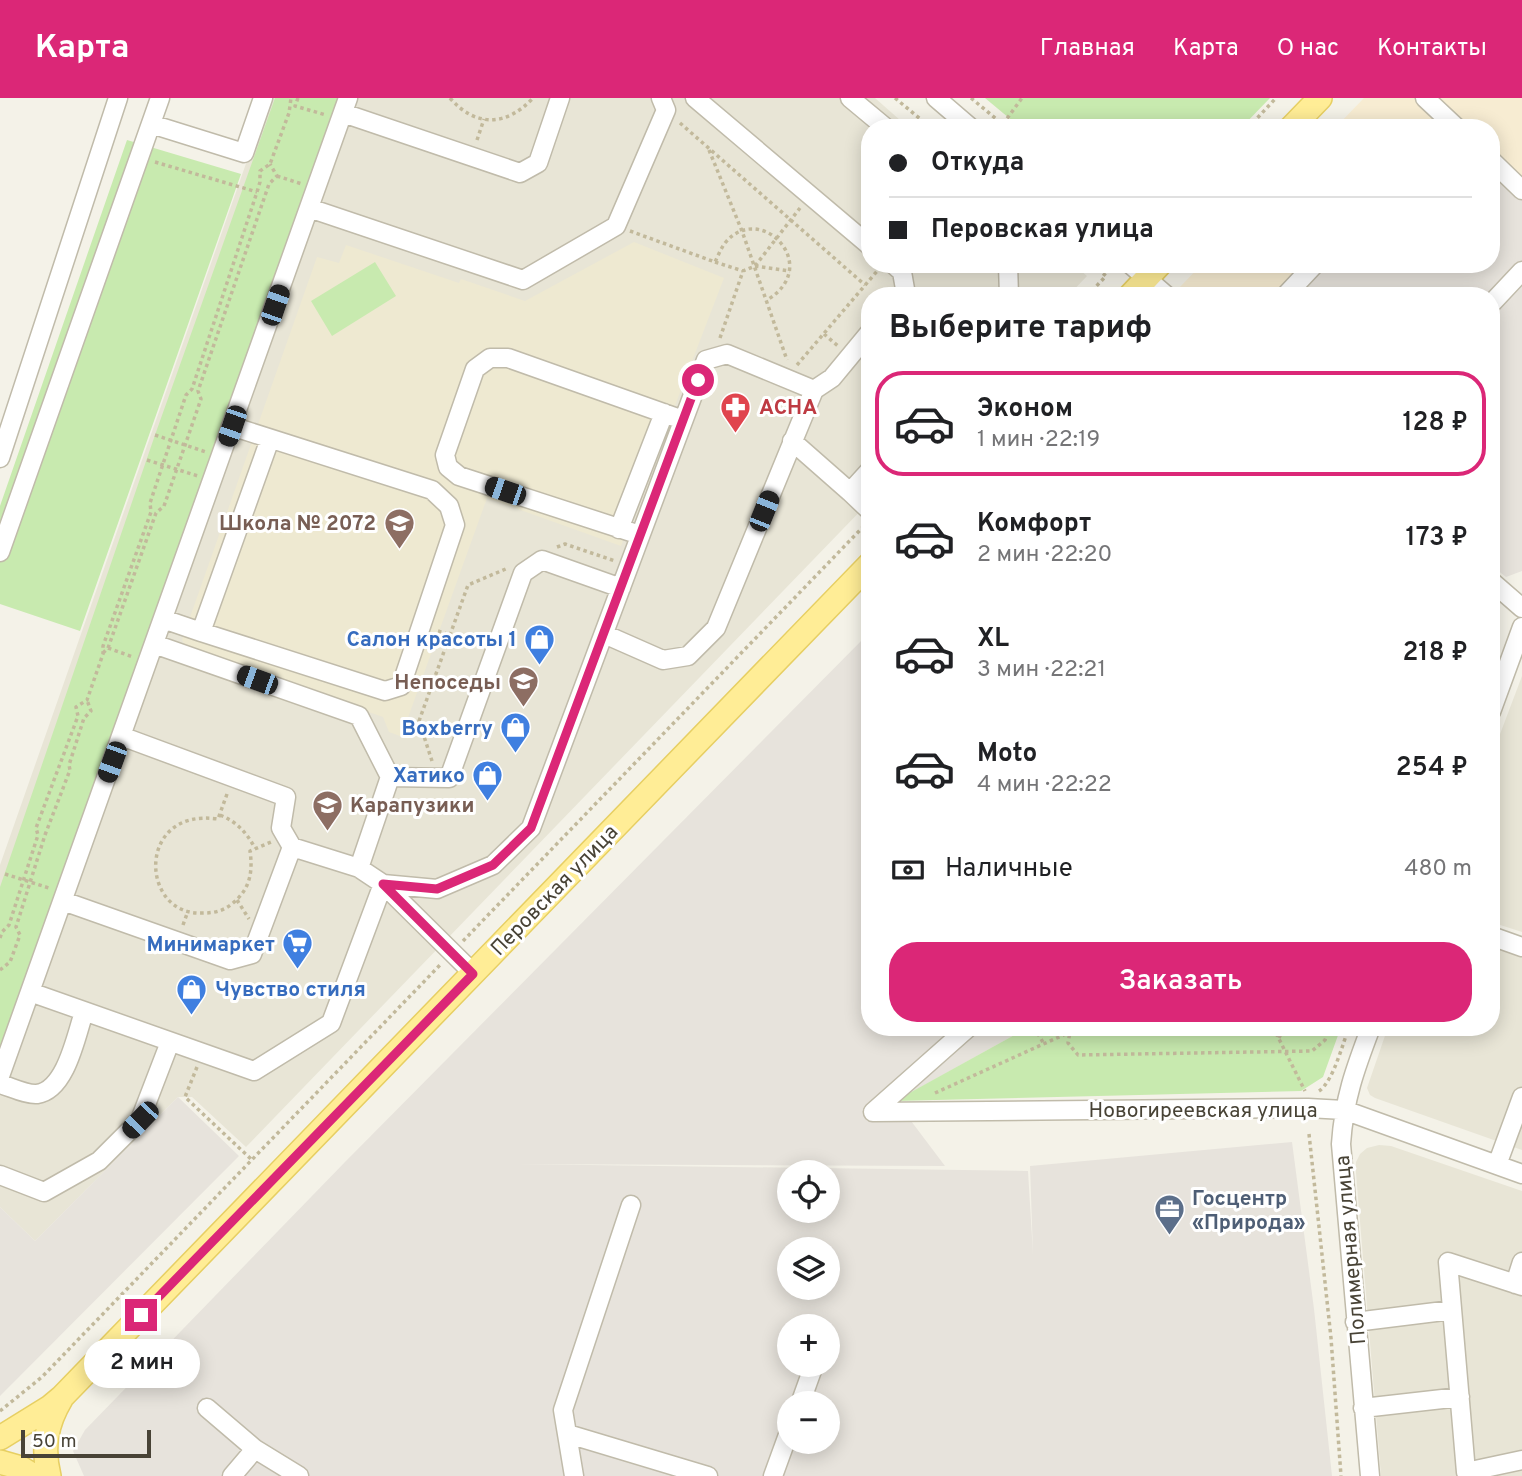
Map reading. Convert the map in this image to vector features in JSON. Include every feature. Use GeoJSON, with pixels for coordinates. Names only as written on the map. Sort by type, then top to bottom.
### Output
{"type":"FeatureCollection","features":[{"type":"Feature","properties":{"kind":"main road"},"geometry":{"type":"LineString","coordinates":[[1300,119],[1320,98]]}},
{"type":"Feature","properties":{"kind":"main road","name":"Перовская улица"},"geometry":{"type":"LineString","coordinates":[[62,1397],[861,573]]}},
{"type":"Feature","properties":{"kind":"main road"},"geometry":{"type":"LineString","coordinates":[[0,1438],[62,1397]]}},
{"type":"Feature","properties":{"kind":"main road"},"geometry":{"type":"LineString","coordinates":[[49,1476],[45,1441],[54,1410],[62,1397]]}},
{"type":"Feature","properties":{"kind":"main road"},"geometry":{"type":"LineString","coordinates":[[0,1462],[21,1468],[34,1476]]}},
{"type":"Feature","properties":{"kind":"street"},"geometry":{"type":"LineString","coordinates":[[0,458],[118,98]]}},
{"type":"Feature","properties":{"kind":"street"},"geometry":{"type":"LineString","coordinates":[[0,552],[6,513],[160,98]]}},
{"type":"Feature","properties":{"kind":"street"},"geometry":{"type":"LineString","coordinates":[[151,124],[244,153],[263,98]]}},
{"type":"Feature","properties":{"kind":"street"},"geometry":{"type":"LineString","coordinates":[[0,1076],[344,110],[520,173],[538,163],[560,98]]}},
{"type":"Feature","properties":{"kind":"street"},"geometry":{"type":"LineString","coordinates":[[695,98],[861,238]]}},
{"type":"Feature","properties":{"kind":"street"},"geometry":{"type":"LineString","coordinates":[[850,98],[875,119]]}},
{"type":"Feature","properties":{"kind":"street"},"geometry":{"type":"LineString","coordinates":[[936,98],[960,119]]}},
{"type":"Feature","properties":{"kind":"street"},"geometry":{"type":"LineString","coordinates":[[1425,98],[1447,119]]}},
{"type":"Feature","properties":{"kind":"street"},"geometry":{"type":"LineString","coordinates":[[309,208],[523,281],[616,226],[664,104]]}},
{"type":"Feature","properties":{"kind":"street"},"geometry":{"type":"LineString","coordinates":[[1500,168],[1522,189]]}},
{"type":"Feature","properties":{"kind":"street"},"geometry":{"type":"LineString","coordinates":[[1500,294],[1522,271]]}},
{"type":"Feature","properties":{"kind":"street"},"geometry":{"type":"LineString","coordinates":[[1149,273],[1160,287]]}},
{"type":"Feature","properties":{"kind":"street"},"geometry":{"type":"LineString","coordinates":[[1293,287],[1307,273]]}},
{"type":"Feature","properties":{"kind":"street"},"geometry":{"type":"LineString","coordinates":[[604,634],[663,660],[688,656],[716,628],[814,390],[832,378],[861,343]]}},
{"type":"Feature","properties":{"kind":"street"},"geometry":{"type":"LineString","coordinates":[[383,884],[437,889],[493,865],[531,828],[706,360],[727,354],[792,377],[814,390]]}},
{"type":"Feature","properties":{"kind":"street"},"geometry":{"type":"LineString","coordinates":[[640,535],[459,476],[448,467],[445,455],[475,369],[490,358],[508,358],[683,420]]}},
{"type":"Feature","properties":{"kind":"street"},"geometry":{"type":"LineString","coordinates":[[619,529],[664,413]]}},
{"type":"Feature","properties":{"kind":"street"},"geometry":{"type":"LineString","coordinates":[[163,619],[385,691],[401,686],[423,625],[455,526],[449,506],[432,490],[232,426]]}},
{"type":"Feature","properties":{"kind":"street"},"geometry":{"type":"LineString","coordinates":[[201,632],[270,439]]}},
{"type":"Feature","properties":{"kind":"street"},"geometry":{"type":"LineString","coordinates":[[792,441],[861,502]]}},
{"type":"Feature","properties":{"kind":"street"},"geometry":{"type":"LineString","coordinates":[[850,492],[861,480]]}},
{"type":"Feature","properties":{"kind":"street"},"geometry":{"type":"LineString","coordinates":[[390,777],[449,778],[523,573],[542,560],[621,588]]}},
{"type":"Feature","properties":{"kind":"street"},"geometry":{"type":"LineString","coordinates":[[1500,589],[1522,608]]}},
{"type":"Feature","properties":{"kind":"street"},"geometry":{"type":"LineString","coordinates":[[1500,687],[1522,627]]}},
{"type":"Feature","properties":{"kind":"street"},"geometry":{"type":"LineString","coordinates":[[154,644],[359,716],[390,777],[359,868]]}},
{"type":"Feature","properties":{"kind":"street"},"geometry":{"type":"LineString","coordinates":[[359,716],[369,687]]}},
{"type":"Feature","properties":{"kind":"street"},"geometry":{"type":"LineString","coordinates":[[121,736],[286,797],[281,828],[292,847],[359,868],[383,884],[473,974]]}},
{"type":"Feature","properties":{"kind":"street"},"geometry":{"type":"LineString","coordinates":[[64,897],[230,960],[252,954],[292,847]]}},
{"type":"Feature","properties":{"kind":"street"},"geometry":{"type":"LineString","coordinates":[[30,992],[254,1071],[331,1023],[383,884]]}},
{"type":"Feature","properties":{"kind":"street"},"geometry":{"type":"LineString","coordinates":[[1500,939],[1522,947]]}},
{"type":"Feature","properties":{"kind":"street"},"geometry":{"type":"LineString","coordinates":[[0,1084],[35,1094],[51,1090],[63,1076],[84,1012]]}},
{"type":"Feature","properties":{"kind":"street","name":"Новогиреевская улица"},"geometry":{"type":"LineString","coordinates":[[959,1036],[873,1112],[1308,1108],[1343,1110],[1522,1174]]}},
{"type":"Feature","properties":{"kind":"street","name":"Полимерная улица"},"geometry":{"type":"LineString","coordinates":[[1368,1036],[1343,1110],[1341,1144],[1370,1476]]}},
{"type":"Feature","properties":{"kind":"street"},"geometry":{"type":"LineString","coordinates":[[0,1175],[44,1192],[99,1161],[140,1120],[170,1042]]}},
{"type":"Feature","properties":{"kind":"street"},"geometry":{"type":"LineString","coordinates":[[1497,1165],[1522,1097]]}},
{"type":"Feature","properties":{"kind":"street"},"geometry":{"type":"LineString","coordinates":[[574,1476],[563,1410],[631,1205]]}},
{"type":"Feature","properties":{"kind":"street"},"geometry":{"type":"LineString","coordinates":[[1522,1262],[1519,1285],[1448,1262],[1466,1472],[1522,1460]]}},
{"type":"Feature","properties":{"kind":"street"},"geometry":{"type":"LineString","coordinates":[[1356,1322],[1452,1310]]}},
{"type":"Feature","properties":{"kind":"street"},"geometry":{"type":"LineString","coordinates":[[1363,1408],[1460,1397]]}},
{"type":"Feature","properties":{"kind":"street"},"geometry":{"type":"LineString","coordinates":[[207,1408],[255,1449],[299,1476]]}},
{"type":"Feature","properties":{"kind":"street"},"geometry":{"type":"LineString","coordinates":[[568,1434],[673,1471],[708,1476]]}},
{"type":"Feature","properties":{"kind":"street"},"geometry":{"type":"LineString","coordinates":[[232,1476],[255,1449]]}},
{"type":"Feature","properties":{"kind":"street"},"geometry":{"type":"LineString","coordinates":[[773,1476],[781,1454]]}},
{"type":"Feature","properties":{"kind":"path"},"geometry":{"type":"LineString","coordinates":[[0,938],[9,925],[38,835],[36,828],[57,766],[62,761],[78,716],[76,707],[87,700],[103,654],[103,646],[150,512],[150,503],[186,395],[192,389],[257,192],[260,171],[270,164],[289,113],[291,98]]}},
{"type":"Feature","properties":{"kind":"path"},"geometry":{"type":"LineString","coordinates":[[289,113],[298,98]]}},
{"type":"Feature","properties":{"kind":"path"},"geometry":{"type":"LineString","coordinates":[[450,98],[460,109],[484,119],[508,117],[523,109],[533,98]]}},
{"type":"Feature","properties":{"kind":"path"},"geometry":{"type":"LineString","coordinates":[[895,98],[920,119]]}},
{"type":"Feature","properties":{"kind":"path"},"geometry":{"type":"LineString","coordinates":[[971,98],[996,119]]}},
{"type":"Feature","properties":{"kind":"path"},"geometry":{"type":"LineString","coordinates":[[1009,119],[1022,98]]}},
{"type":"Feature","properties":{"kind":"path"},"geometry":{"type":"LineString","coordinates":[[1256,119],[1276,98]]}},
{"type":"Feature","properties":{"kind":"path"},"geometry":{"type":"LineString","coordinates":[[664,104],[708,149],[865,285],[875,273]]}},
{"type":"Feature","properties":{"kind":"path"},"geometry":{"type":"LineString","coordinates":[[295,106],[344,110]]}},
{"type":"Feature","properties":{"kind":"path"},"geometry":{"type":"LineString","coordinates":[[471,156],[484,119]]}},
{"type":"Feature","properties":{"kind":"path"},"geometry":{"type":"LineString","coordinates":[[708,149],[755,266],[792,377]]}},
{"type":"Feature","properties":{"kind":"path"},"geometry":{"type":"LineString","coordinates":[[138,158],[257,192]]}},
{"type":"Feature","properties":{"kind":"path"},"geometry":{"type":"LineString","coordinates":[[270,164],[277,176],[316,188]]}},
{"type":"Feature","properties":{"kind":"path"},"geometry":{"type":"LineString","coordinates":[[103,654],[108,648],[156,513],[164,506],[201,399],[198,391],[270,184],[277,176]]}},
{"type":"Feature","properties":{"kind":"path"},"geometry":{"type":"LineString","coordinates":[[616,226],[743,271],[755,266],[809,195]]}},
{"type":"Feature","properties":{"kind":"path"},"geometry":{"type":"LineString","coordinates":[[715,262],[723,245],[742,231],[767,231],[777,237],[786,247],[790,271],[786,283],[778,293],[767,300]]}},
{"type":"Feature","properties":{"kind":"path"},"geometry":{"type":"LineString","coordinates":[[755,266],[790,271]]}},
{"type":"Feature","properties":{"kind":"path"},"geometry":{"type":"LineString","coordinates":[[714,358],[743,271]]}},
{"type":"Feature","properties":{"kind":"path"},"geometry":{"type":"LineString","coordinates":[[1096,287],[1106,276],[1102,273]]}},
{"type":"Feature","properties":{"kind":"path"},"geometry":{"type":"LineString","coordinates":[[792,377],[861,290]]}},
{"type":"Feature","properties":{"kind":"path"},"geometry":{"type":"LineString","coordinates":[[155,435],[221,457]]}},
{"type":"Feature","properties":{"kind":"path"},"geometry":{"type":"LineString","coordinates":[[147,460],[212,481]]}},
{"type":"Feature","properties":{"kind":"path"},"geometry":{"type":"LineString","coordinates":[[0,1411],[42,1377],[861,529]]}},
{"type":"Feature","properties":{"kind":"path"},"geometry":{"type":"LineString","coordinates":[[423,625],[495,650]]}},
{"type":"Feature","properties":{"kind":"path"},"geometry":{"type":"LineString","coordinates":[[108,648],[148,662]]}},
{"type":"Feature","properties":{"kind":"path"},"geometry":{"type":"LineString","coordinates":[[0,970],[10,962],[20,935],[16,927],[30,882],[70,770],[69,765],[84,718],[91,711],[87,700]]}},
{"type":"Feature","properties":{"kind":"path"},"geometry":{"type":"LineString","coordinates":[[233,778],[218,819],[187,819],[163,838],[156,852],[155,869],[159,885],[168,899],[181,909],[197,914],[214,913],[229,907],[242,896],[250,881],[250,850]]}},
{"type":"Feature","properties":{"kind":"path"},"geometry":{"type":"LineString","coordinates":[[219,815],[230,819],[241,828],[256,848]]}},
{"type":"Feature","properties":{"kind":"path"},"geometry":{"type":"LineString","coordinates":[[5,874],[64,897]]}},
{"type":"Feature","properties":{"kind":"path"},"geometry":{"type":"LineString","coordinates":[[1039,1036],[1044,1044]]}},
{"type":"Feature","properties":{"kind":"path"},"geometry":{"type":"LineString","coordinates":[[923,1098],[1061,1036]]}},
{"type":"Feature","properties":{"kind":"path"},"geometry":{"type":"LineString","coordinates":[[1070,1036],[1069,1042],[1078,1055],[1286,1053],[1312,1051],[1327,1036]]}},
{"type":"Feature","properties":{"kind":"path"},"geometry":{"type":"LineString","coordinates":[[1316,1092],[1324,1088],[1345,1036]]}},
{"type":"Feature","properties":{"kind":"path"},"geometry":{"type":"LineString","coordinates":[[1279,1038],[1309,1097]]}},
{"type":"Feature","properties":{"kind":"path"},"geometry":{"type":"LineString","coordinates":[[202,1053],[185,1097],[252,1160]]}},
{"type":"Feature","properties":{"kind":"path"},"geometry":{"type":"LineString","coordinates":[[1310,1134],[1331,1338],[1341,1476]]}},
{"type":"Feature","properties":{"kind":"shaded area"},"geometry":{"type":"Polygon","coordinates":[[[269,98],[875,98],[899,119],[861,119],[861,273],[1084,273],[1087,276],[1077,287],[861,287],[861,510],[246,1147],[192,1097],[178,1097],[35,1241],[0,1207],[0,865],[269,98]]]}},
{"type":"Feature","properties":{"kind":"shaded area"},"geometry":{"type":"Polygon","coordinates":[[[1364,98],[1420,98],[1442,119],[1344,119],[1364,98]]]}},
{"type":"Feature","properties":{"kind":"shaded area"},"geometry":{"type":"Polygon","coordinates":[[[1433,98],[1522,98],[1522,182],[1500,161],[1500,119],[1455,119],[1433,98]]]}},
{"type":"Feature","properties":{"kind":"shaded area"},"geometry":{"type":"Polygon","coordinates":[[[1500,175],[1522,196],[1522,571],[1506,577],[1500,572],[1500,287],[1300,287],[1314,273],[1500,273],[1500,175]]]}},
{"type":"Feature","properties":{"kind":"shaded area"},"geometry":{"type":"Polygon","coordinates":[[[634,242],[724,278],[621,546],[487,498],[405,726],[411,729],[408,739],[389,732],[383,717],[187,649],[182,640],[317,257],[339,263],[346,245],[459,283],[461,279],[525,301],[634,242]]]}},
{"type":"Feature","properties":{"kind":"shaded area"},"geometry":{"type":"Polygon","coordinates":[[[1193,273],[1314,273],[1300,287],[1180,287],[1193,273]]]}},
{"type":"Feature","properties":{"kind":"shaded area"},"geometry":{"type":"Polygon","coordinates":[[[861,641],[861,1036],[1013,1036],[896,1101],[945,1166],[840,1166],[840,1160],[777,1160],[777,1165],[518,1164],[777,1168],[777,1223],[840,1223],[840,1168],[1028,1171],[1033,1254],[1030,1166],[1292,1142],[1332,1476],[84,1476],[73,1451],[85,1430],[345,1162],[861,641]]]}},
{"type":"Feature","properties":{"kind":"shaded area"},"geometry":{"type":"Polygon","coordinates":[[[1522,676],[1522,932],[1500,925],[1500,734],[1522,676]]]}},
{"type":"Feature","properties":{"kind":"shaded area"},"geometry":{"type":"Polygon","coordinates":[[[1500,948],[1522,955],[1522,1150],[1375,1098],[1367,1088],[1385,1036],[1500,1036],[1500,948]]]}},
{"type":"Feature","properties":{"kind":"shaded area"},"geometry":{"type":"Polygon","coordinates":[[[178,1097],[239,1156],[0,1396],[0,1207],[35,1241],[178,1097]]]}},
{"type":"Feature","properties":{"kind":"shaded area"},"geometry":{"type":"Polygon","coordinates":[[[1391,1146],[1522,1191],[1522,1476],[1381,1476],[1356,1173],[1356,1162],[1360,1154],[1367,1148],[1391,1146]]]}},
{"type":"Feature","properties":{"kind":"green space"},"geometry":{"type":"Polygon","coordinates":[[[275,98],[342,98],[0,1061],[0,887],[155,435],[275,98]]]}},
{"type":"Feature","properties":{"kind":"green space"},"geometry":{"type":"Polygon","coordinates":[[[985,98],[1270,98],[1250,119],[1010,119],[985,98]]]}},
{"type":"Feature","properties":{"kind":"green space"},"geometry":{"type":"Polygon","coordinates":[[[127,140],[241,174],[80,631],[0,604],[0,506],[127,140]]]}},
{"type":"Feature","properties":{"kind":"green space"},"geometry":{"type":"Polygon","coordinates":[[[375,262],[396,296],[332,336],[311,301],[375,262]]]}},
{"type":"Feature","properties":{"kind":"green space"},"geometry":{"type":"Polygon","coordinates":[[[1013,1036],[1338,1036],[1323,1077],[1301,1091],[895,1101],[1013,1036]]]}},
{"type":"Feature","properties":{"kind":"place","name":"АСНА"},"geometry":{"type":"Point","coordinates":[736,434]}},
{"type":"Feature","properties":{"kind":"place","name":"Школа № 2072"},"geometry":{"type":"Point","coordinates":[399,550]}},
{"type":"Feature","properties":{"kind":"place","name":"Салон красоты 1"},"geometry":{"type":"Point","coordinates":[540,666]}},
{"type":"Feature","properties":{"kind":"place","name":"Непоседы"},"geometry":{"type":"Point","coordinates":[524,709]}},
{"type":"Feature","properties":{"kind":"place","name":"Boxberry"},"geometry":{"type":"Point","coordinates":[516,755]}},
{"type":"Feature","properties":{"kind":"place","name":"Хатико"},"geometry":{"type":"Point","coordinates":[488,802]}},
{"type":"Feature","properties":{"kind":"place","name":"Карапузики"},"geometry":{"type":"Point","coordinates":[327,832]}},
{"type":"Feature","properties":{"kind":"place","name":"Минимаркет"},"geometry":{"type":"Point","coordinates":[298,971]}},
{"type":"Feature","properties":{"kind":"place","name":"Чувство стиля"},"geometry":{"type":"Point","coordinates":[192,1016]}},
{"type":"Feature","properties":{"kind":"place","name":"Госцентр «Природа»"},"geometry":{"type":"Point","coordinates":[1169,1237]}},
{"type":"Feature","properties":{"kind":"route"},"geometry":{"type":"LineString","coordinates":[[141,1315],[473,974],[383,884],[437,889],[493,865],[531,828],[698,380]]}}]}
